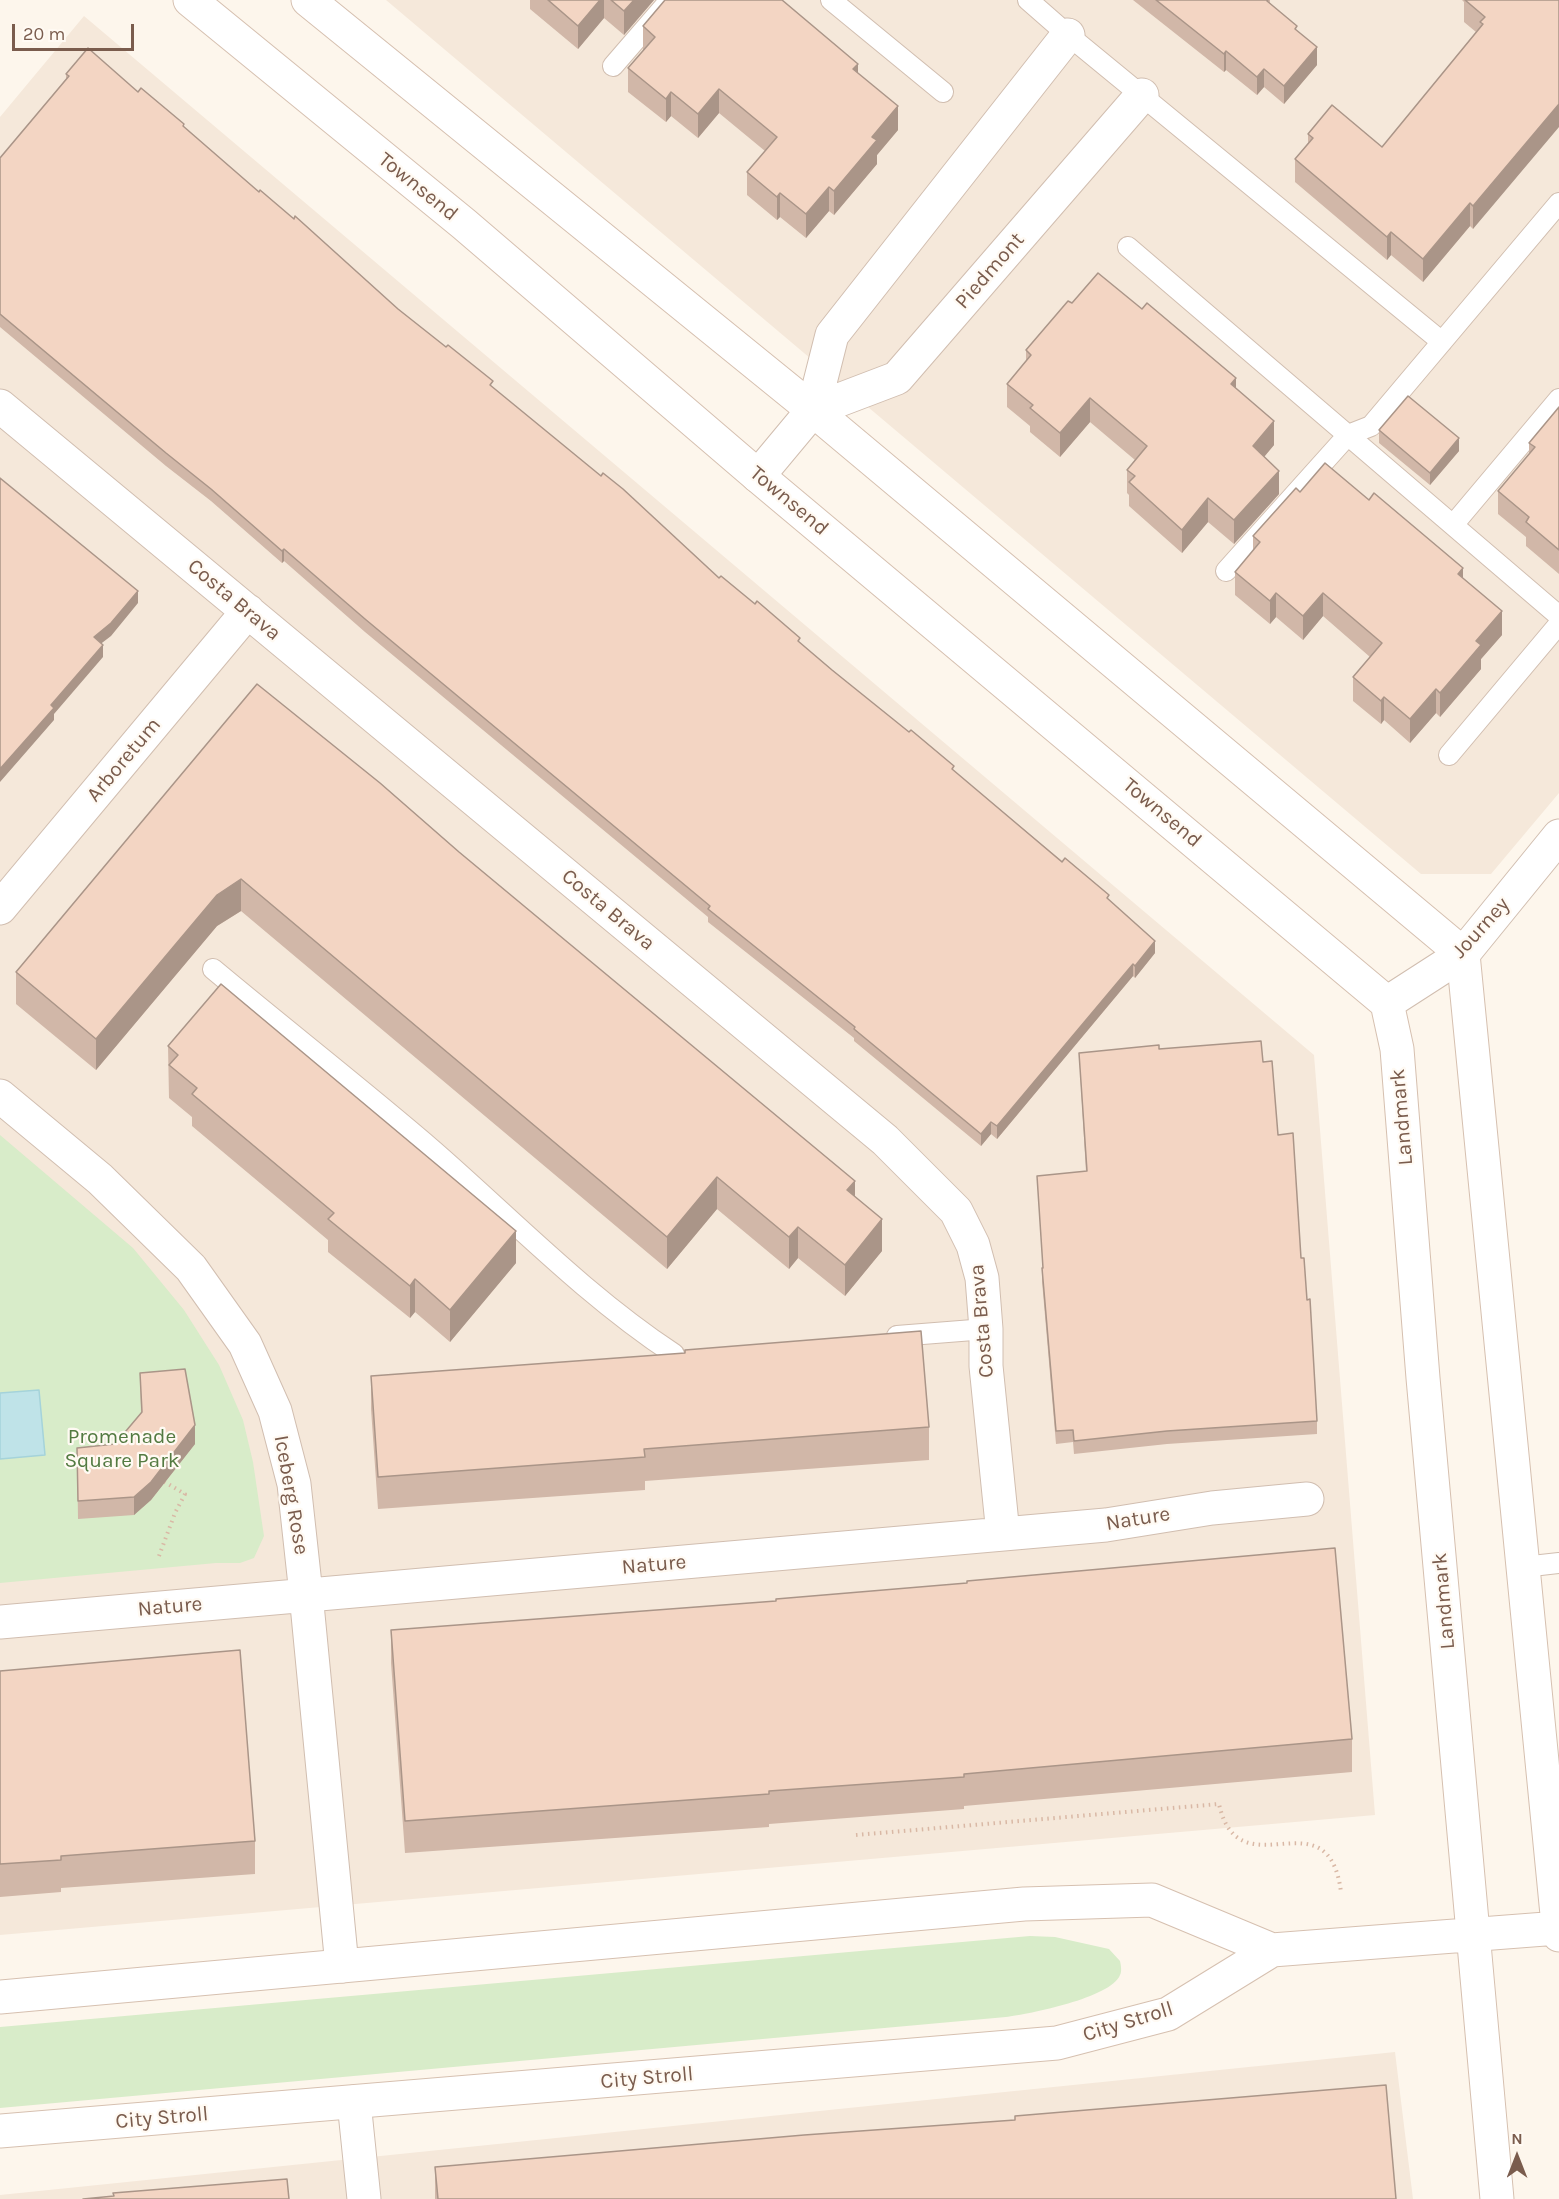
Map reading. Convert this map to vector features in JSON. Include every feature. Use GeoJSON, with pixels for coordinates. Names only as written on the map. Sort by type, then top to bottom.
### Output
{"type":"FeatureCollection","features":[{"type":"Feature","properties":{"kind":"street","name":"Townsend"},"geometry":{"type":"LineString","coordinates":[[190,0],[464,224],[758,476],[1387,1003]]}},
{"type":"Feature","properties":{"kind":"street"},"geometry":{"type":"LineString","coordinates":[[308,0],[813,410],[1463,954],[1559,1935]]}},
{"type":"Feature","properties":{"kind":"street","name":"Piedmont"},"geometry":{"type":"LineString","coordinates":[[758,476],[813,410],[832,334],[1068,35]]}},
{"type":"Feature","properties":{"kind":"street","name":"Piedmont"},"geometry":{"type":"LineString","coordinates":[[813,410],[897,378],[1142,95]]}},
{"type":"Feature","properties":{"kind":"street","name":"Costa Brava"},"geometry":{"type":"LineString","coordinates":[[0,406],[885,1140],[956,1211],[973,1245],[982,1278],[986,1366],[1003,1534]]}},
{"type":"Feature","properties":{"kind":"street","name":"Arboretum"},"geometry":{"type":"LineString","coordinates":[[0,908],[248,612]]}},
{"type":"Feature","properties":{"kind":"street","name":"Journey"},"geometry":{"type":"LineString","coordinates":[[1387,1003],[1463,954],[1559,836]]}},
{"type":"Feature","properties":{"kind":"street","name":"Landmark"},"geometry":{"type":"LineString","coordinates":[[1387,1003],[1397,1048],[1423,1378],[1497,2199]]}},
{"type":"Feature","properties":{"kind":"street","name":"Iceberg Rose"},"geometry":{"type":"LineString","coordinates":[[0,1096],[100,1179],[191,1268],[245,1344],[275,1411],[294,1484],[342,1966]]}},
{"type":"Feature","properties":{"kind":"street","name":"Nature"},"geometry":{"type":"LineString","coordinates":[[0,1622],[1106,1525],[1212,1508],[1307,1499]]}},
{"type":"Feature","properties":{"kind":"street","name":"City Stroll"},"geometry":{"type":"LineString","coordinates":[[0,1997],[1024,1904],[1152,1900],[1272,1950]]}},
{"type":"Feature","properties":{"kind":"street","name":"City Stroll"},"geometry":{"type":"LineString","coordinates":[[0,2131],[1057,2043],[1168,2014],[1272,1950],[1559,1928]]}},
{"type":"Feature","properties":{"kind":"street"},"geometry":{"type":"LineString","coordinates":[[354,2102],[364,2199]]}},
{"type":"Feature","properties":{"kind":"lane"},"geometry":{"type":"LineString","coordinates":[[613,66],[670,0]]}},
{"type":"Feature","properties":{"kind":"lane"},"geometry":{"type":"LineString","coordinates":[[831,0],[943,92]]}},
{"type":"Feature","properties":{"kind":"lane"},"geometry":{"type":"LineString","coordinates":[[1028,0],[1442,342]]}},
{"type":"Feature","properties":{"kind":"lane"},"geometry":{"type":"LineString","coordinates":[[1226,571],[1348,435],[1371,426],[1559,203]]}},
{"type":"Feature","properties":{"kind":"lane"},"geometry":{"type":"LineString","coordinates":[[1128,247],[1559,616]]}},
{"type":"Feature","properties":{"kind":"lane"},"geometry":{"type":"LineString","coordinates":[[1453,525],[1559,399]]}},
{"type":"Feature","properties":{"kind":"lane"},"geometry":{"type":"LineString","coordinates":[[1449,755],[1559,624]]}},
{"type":"Feature","properties":{"kind":"lane"},"geometry":{"type":"LineString","coordinates":[[213,969],[434,1150],[598,1299],[633,1328],[674,1354]]}},
{"type":"Feature","properties":{"kind":"lane"},"geometry":{"type":"LineString","coordinates":[[882,1337],[986,1329]]}},
{"type":"Feature","properties":{"kind":"lane"},"geometry":{"type":"LineString","coordinates":[[650,1356],[697,1352]]}},
{"type":"Feature","properties":{"kind":"lane"},"geometry":{"type":"LineString","coordinates":[[1523,1567],[1559,1563]]}},
{"type":"Feature","properties":{"kind":"path"},"geometry":{"type":"LineString","coordinates":[[159,1556],[175,1513],[185,1494],[162,1481]]}},
{"type":"Feature","properties":{"kind":"path"},"geometry":{"type":"LineString","coordinates":[[856,1835],[1220,1804],[1223,1820],[1229,1832],[1240,1841],[1256,1846],[1306,1844],[1316,1846],[1326,1853],[1334,1863],[1339,1875],[1341,1892]]}},
{"type":"Feature","properties":{"kind":"shaded area"},"geometry":{"type":"Polygon","coordinates":[[[386,0],[1559,0],[1559,793],[1491,874],[1421,874],[386,0]]]}},
{"type":"Feature","properties":{"kind":"shaded area"},"geometry":{"type":"Polygon","coordinates":[[[84,16],[1314,1055],[1375,1815],[0,1935],[0,117],[84,16]]]}},
{"type":"Feature","properties":{"kind":"shaded area"},"geometry":{"type":"Polygon","coordinates":[[[1395,2052],[1413,2199],[0,2199],[0,2195],[1395,2052]]]}},
{"type":"Feature","properties":{"kind":"green space","name":"Promenade Square Park"},"geometry":{"type":"Polygon","coordinates":[[[0,1135],[133,1248],[184,1310],[219,1365],[243,1420],[253,1462],[264,1536],[254,1558],[240,1563],[216,1563],[0,1583],[0,1135]]]}},
{"type":"Feature","properties":{"kind":"green space"},"geometry":{"type":"Polygon","coordinates":[[[1030,1936],[1055,1937],[1109,1949],[1120,1961],[1121,1974],[1102,1991],[1086,1998],[1006,2017],[0,2108],[0,2027],[1030,1936]]]}},
{"type":"Feature","properties":{"kind":"water"},"geometry":{"type":"Polygon","coordinates":[[[39,1390],[45,1455],[0,1459],[0,1393],[39,1390]]]}},
{"type":"Feature","properties":{"kind":"building"},"geometry":{"type":"Polygon","coordinates":[[[548,0],[600,0],[578,26],[548,0]]]}},
{"type":"Feature","properties":{"kind":"building"},"geometry":{"type":"Polygon","coordinates":[[[611,0],[634,0],[624,11],[611,0]]]}},
{"type":"Feature","properties":{"kind":"building"},"geometry":{"type":"Polygon","coordinates":[[[665,0],[782,0],[858,64],[853,69],[898,106],[872,137],[877,140],[834,191],[829,187],[806,214],[780,193],[777,197],[747,172],[777,137],[719,89],[698,114],[671,92],[666,99],[628,68],[655,37],[643,26],[665,0]]]}},
{"type":"Feature","properties":{"kind":"building"},"geometry":{"type":"Polygon","coordinates":[[[1156,0],[1268,0],[1297,26],[1295,29],[1317,47],[1284,86],[1264,69],[1257,77],[1226,51],[1224,54],[1156,0]]]}},
{"type":"Feature","properties":{"kind":"building"},"geometry":{"type":"Polygon","coordinates":[[[1465,0],[1559,0],[1559,104],[1473,206],[1470,203],[1423,259],[1391,232],[1387,237],[1295,159],[1313,138],[1308,134],[1332,105],[1382,147],[1483,24],[1480,22],[1485,17],[1465,0]]]}},
{"type":"Feature","properties":{"kind":"building"},"geometry":{"type":"Polygon","coordinates":[[[88,48],[138,92],[141,88],[184,124],[183,126],[259,192],[260,190],[294,219],[295,216],[398,309],[493,381],[490,385],[601,476],[603,473],[623,489],[719,578],[721,576],[755,604],[757,601],[800,638],[798,641],[909,732],[911,730],[954,766],[952,769],[1062,862],[1065,858],[1109,895],[1107,898],[1155,941],[997,1126],[991,1122],[981,1134],[854,1029],[855,1027],[708,909],[710,906],[0,314],[0,158],[69,76],[66,74],[88,48]]]}},
{"type":"Feature","properties":{"kind":"building"},"geometry":{"type":"Polygon","coordinates":[[[1098,273],[1142,309],[1147,303],[1236,378],[1231,384],[1274,421],[1253,446],[1279,471],[1234,520],[1208,498],[1182,530],[1129,482],[1135,476],[1127,470],[1147,446],[1090,398],[1060,433],[1030,408],[1033,405],[1007,384],[1031,355],[1026,350],[1068,301],[1072,303],[1098,273]]]}},
{"type":"Feature","properties":{"kind":"building"},"geometry":{"type":"Polygon","coordinates":[[[1408,396],[1459,438],[1430,473],[1379,430],[1408,396]]]}},
{"type":"Feature","properties":{"kind":"building"},"geometry":{"type":"Polygon","coordinates":[[[1559,407],[1559,550],[1526,522],[1529,517],[1498,491],[1535,447],[1529,443],[1559,407]]]}},
{"type":"Feature","properties":{"kind":"building"},"geometry":{"type":"Polygon","coordinates":[[[1325,463],[1369,500],[1374,493],[1463,568],[1458,574],[1502,611],[1476,641],[1481,645],[1440,693],[1436,689],[1410,719],[1384,697],[1381,701],[1353,677],[1382,643],[1323,593],[1303,616],[1276,593],[1270,601],[1235,572],[1260,542],[1253,536],[1296,488],[1300,492],[1325,463]]]}},
{"type":"Feature","properties":{"kind":"building"},"geometry":{"type":"Polygon","coordinates":[[[0,478],[138,591],[111,623],[94,637],[103,645],[51,705],[54,708],[0,769],[0,478]]]}},
{"type":"Feature","properties":{"kind":"building"},"geometry":{"type":"Polygon","coordinates":[[[257,684],[380,783],[459,852],[855,1181],[847,1190],[882,1219],[845,1265],[798,1227],[789,1237],[717,1177],[667,1237],[241,879],[217,895],[96,1039],[16,972],[257,684]]]}},
{"type":"Feature","properties":{"kind":"building"},"geometry":{"type":"Polygon","coordinates":[[[221,984],[516,1231],[450,1310],[415,1279],[410,1286],[328,1219],[334,1213],[192,1094],[197,1088],[169,1065],[178,1055],[168,1046],[221,984]]]}},
{"type":"Feature","properties":{"kind":"building"},"geometry":{"type":"Polygon","coordinates":[[[1261,1041],[1263,1062],[1272,1061],[1278,1135],[1293,1133],[1301,1258],[1304,1258],[1307,1300],[1310,1299],[1317,1421],[1167,1431],[1074,1441],[1073,1430],[1056,1431],[1042,1268],[1037,1176],[1087,1171],[1079,1053],[1159,1045],[1159,1049],[1261,1041]]]}},
{"type":"Feature","properties":{"kind":"building"},"geometry":{"type":"Polygon","coordinates":[[[921,1331],[929,1427],[644,1449],[645,1457],[378,1477],[371,1376],[685,1353],[685,1350],[921,1331]]]}},
{"type":"Feature","properties":{"kind":"building"},"geometry":{"type":"Polygon","coordinates":[[[185,1369],[195,1425],[151,1482],[134,1497],[78,1501],[77,1448],[115,1444],[142,1412],[140,1373],[185,1369]]]}},
{"type":"Feature","properties":{"kind":"building"},"geometry":{"type":"Polygon","coordinates":[[[1335,1548],[1352,1739],[964,1774],[964,1777],[769,1791],[769,1794],[405,1821],[391,1630],[776,1601],[776,1599],[1335,1548]]]}},
{"type":"Feature","properties":{"kind":"building"},"geometry":{"type":"Polygon","coordinates":[[[240,1650],[255,1841],[61,1856],[61,1860],[0,1864],[0,1671],[240,1650]]]}},
{"type":"Feature","properties":{"kind":"building"},"geometry":{"type":"Polygon","coordinates":[[[1386,2085],[1396,2199],[438,2199],[435,2167],[804,2135],[1015,2120],[1015,2116],[1386,2085]]]}},
{"type":"Feature","properties":{"kind":"building"},"geometry":{"type":"Polygon","coordinates":[[[287,2179],[289,2199],[83,2199],[114,2196],[113,2193],[287,2179]]]}}]}
